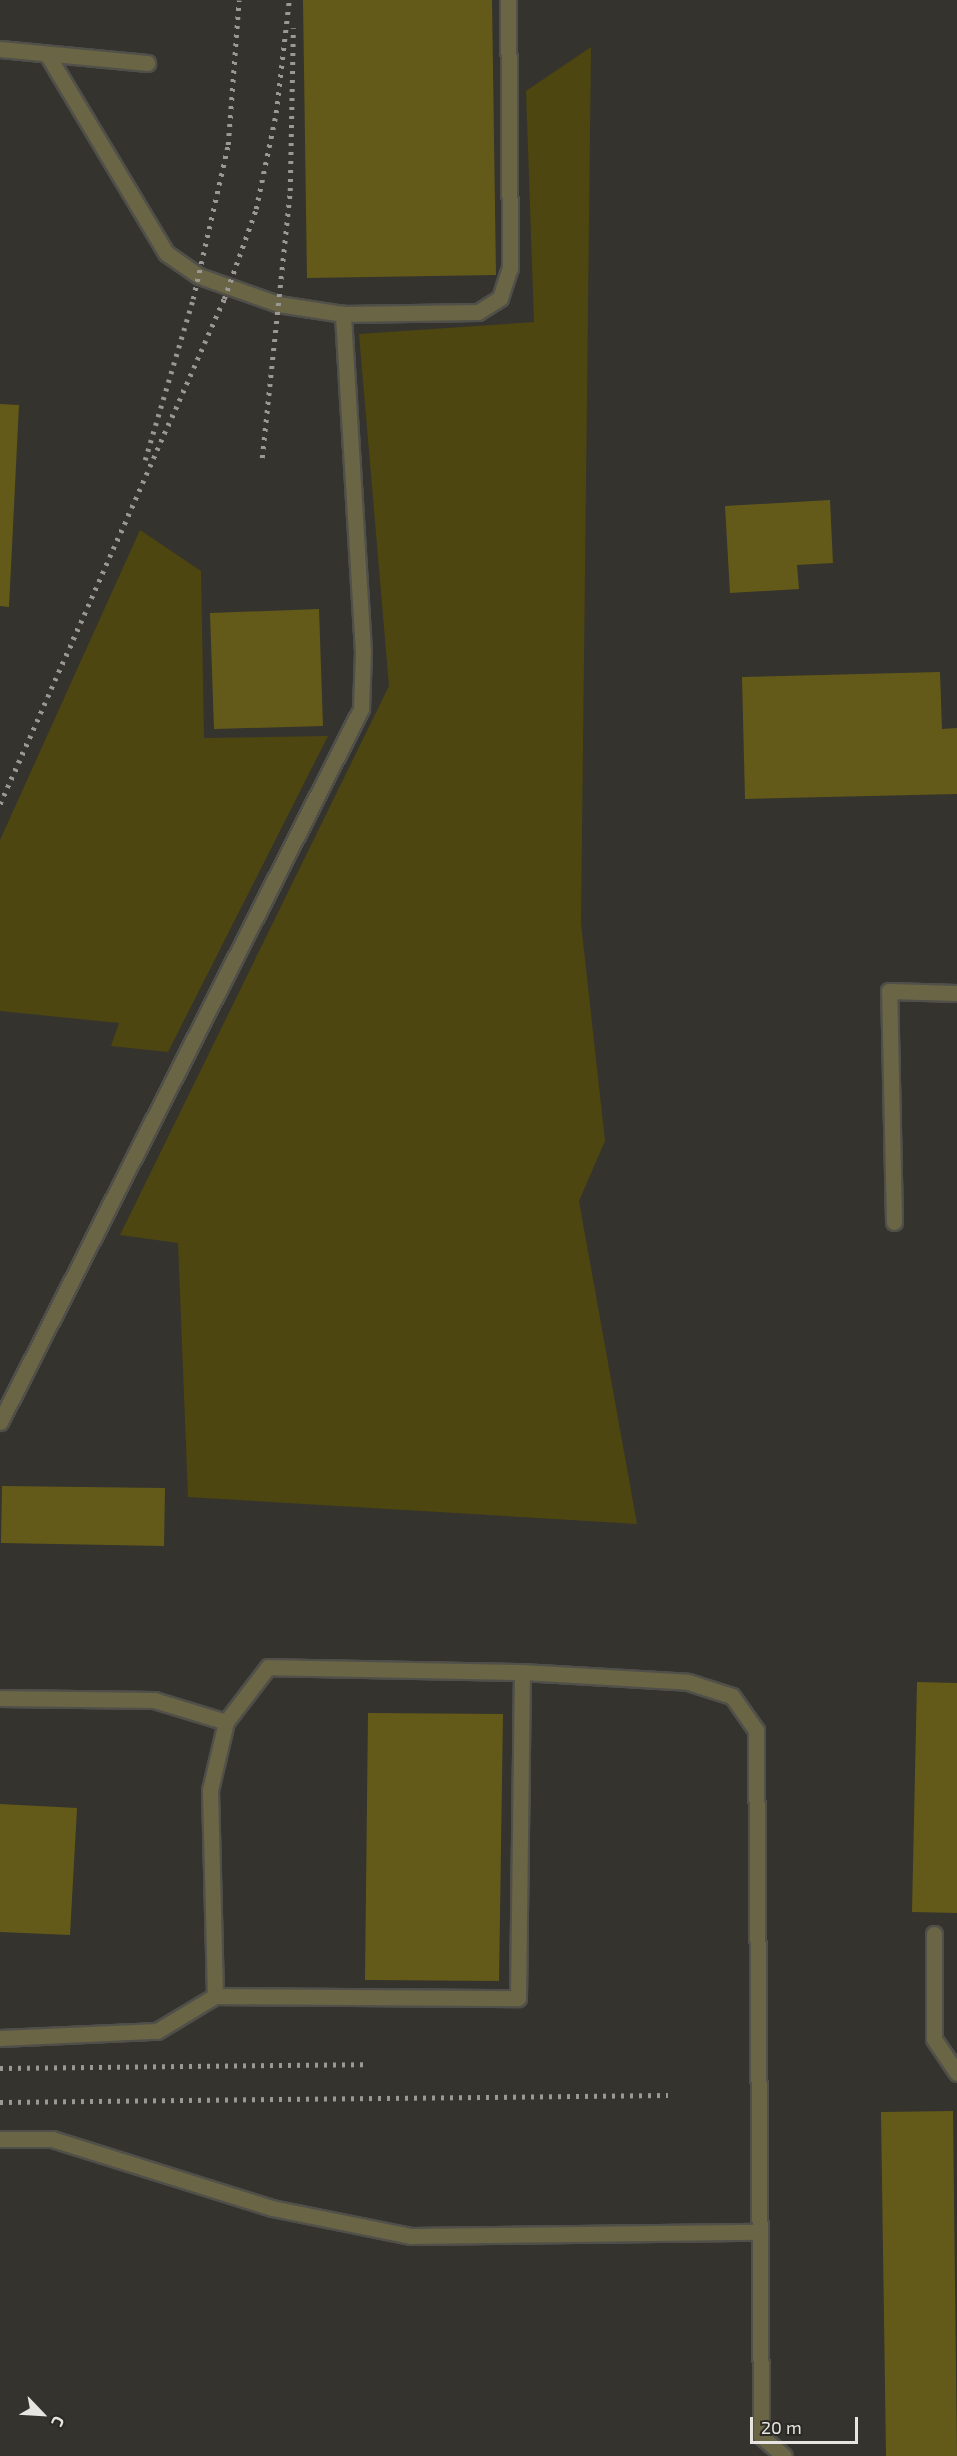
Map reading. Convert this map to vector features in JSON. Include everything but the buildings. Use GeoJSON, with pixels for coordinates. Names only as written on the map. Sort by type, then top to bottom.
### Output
{"type":"FeatureCollection","features":[{"type":"Feature","properties":{"kind":"lane"},"geometry":{"type":"LineString","coordinates":[[47,54],[166,253],[228,288],[278,304],[343,314],[478,312],[500,298],[510,268],[508,0]]}},
{"type":"Feature","properties":{"kind":"lane"},"geometry":{"type":"LineString","coordinates":[[0,49],[147,63]]}},
{"type":"Feature","properties":{"kind":"lane"},"geometry":{"type":"LineString","coordinates":[[0,1422],[361,709],[363,652],[343,314]]}},
{"type":"Feature","properties":{"kind":"lane"},"geometry":{"type":"LineString","coordinates":[[894,1222],[889,991],[957,993]]}},
{"type":"Feature","properties":{"kind":"lane"},"geometry":{"type":"LineString","coordinates":[[215,1996],[210,1790],[226,1722],[268,1667],[522,1672],[688,1682],[732,1696],[756,1730],[761,2436],[784,2456]]}},
{"type":"Feature","properties":{"kind":"lane"},"geometry":{"type":"LineString","coordinates":[[0,2038],[157,2031],[215,1996],[518,1998],[522,1672]]}},
{"type":"Feature","properties":{"kind":"lane"},"geometry":{"type":"LineString","coordinates":[[0,1698],[154,1700],[226,1722]]}},
{"type":"Feature","properties":{"kind":"lane"},"geometry":{"type":"LineString","coordinates":[[934,1934],[934,2039],[957,2073]]}},
{"type":"Feature","properties":{"kind":"lane"},"geometry":{"type":"LineString","coordinates":[[0,2139],[52,2139],[272,2208],[411,2236],[760,2232]]}},
{"type":"Feature","properties":{"kind":"shaded area"},"geometry":{"type":"Polygon","coordinates":[[[591,47],[581,923],[605,1141],[579,1201],[637,1524],[188,1497],[178,1243],[120,1235],[389,686],[359,334],[534,322],[526,91],[591,47]]]}},
{"type":"Feature","properties":{"kind":"shaded area"},"geometry":{"type":"Polygon","coordinates":[[[140,530],[201,571],[204,738],[328,736],[168,1052],[111,1046],[119,1023],[0,1011],[0,840],[140,530]]]}},
{"type":"Feature","properties":{"kind":"railway"},"geometry":{"type":"LineString","coordinates":[[145,460],[193,299],[228,145],[239,0]]}},
{"type":"Feature","properties":{"kind":"railway"},"geometry":{"type":"LineString","coordinates":[[0,804],[224,299],[256,209],[276,113],[289,0]]}},
{"type":"Feature","properties":{"kind":"railway"},"geometry":{"type":"LineString","coordinates":[[262,458],[290,191],[293,28]]}},
{"type":"Feature","properties":{"kind":"railway"},"geometry":{"type":"LineString","coordinates":[[0,2068],[364,2064]]}},
{"type":"Feature","properties":{"kind":"railway"},"geometry":{"type":"LineString","coordinates":[[0,2102],[668,2095]]}}]}
